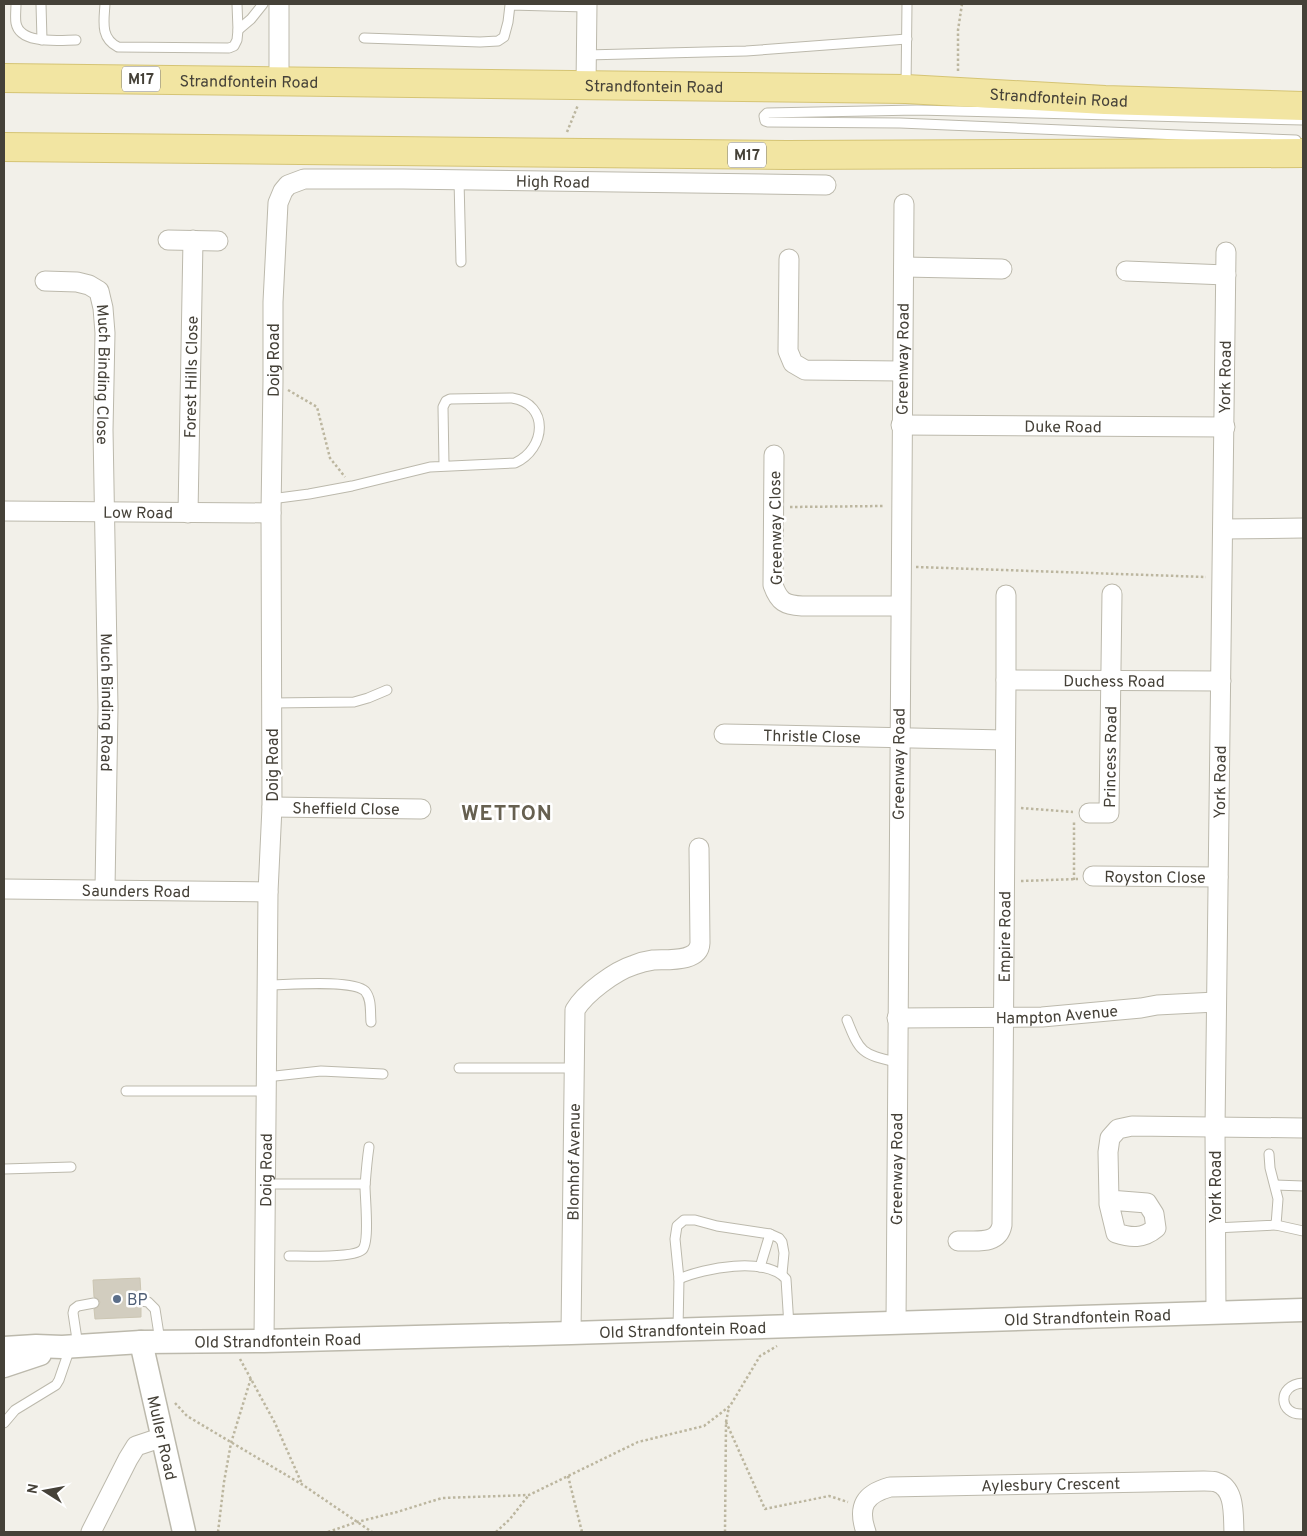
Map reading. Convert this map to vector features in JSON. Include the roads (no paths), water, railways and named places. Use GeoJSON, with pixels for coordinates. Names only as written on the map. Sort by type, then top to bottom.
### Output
{"type":"FeatureCollection","features":[{"type":"Feature","properties":{"kind":"main road","name":"Strandfontein Road"},"geometry":{"type":"LineString","coordinates":[[4,78],[906,89],[1104,100],[1303,106]]}},
{"type":"Feature","properties":{"kind":"main road","name":"M17"},"geometry":{"type":"LineString","coordinates":[[4,147],[788,155],[1303,153]]}},
{"type":"Feature","properties":{"kind":"street"},"geometry":{"type":"LineString","coordinates":[[279,4],[279,68]]}},
{"type":"Feature","properties":{"kind":"street"},"geometry":{"type":"LineString","coordinates":[[586,6],[586,85]]}},
{"type":"Feature","properties":{"kind":"street","name":"High Road"},"geometry":{"type":"LineString","coordinates":[[283,191],[288,185],[304,179],[826,185]]}},
{"type":"Feature","properties":{"kind":"street","name":"Doig Road"},"geometry":{"type":"LineString","coordinates":[[264,1341],[268,892],[272,807],[271,506],[273,302],[278,203],[283,191]]}},
{"type":"Feature","properties":{"kind":"street","name":"Greenway Road"},"geometry":{"type":"LineString","coordinates":[[896,1323],[896,1062],[904,204]]}},
{"type":"Feature","properties":{"kind":"street"},"geometry":{"type":"LineString","coordinates":[[168,240],[218,241]]}},
{"type":"Feature","properties":{"kind":"street","name":"Forest Hills Close"},"geometry":{"type":"LineString","coordinates":[[188,513],[193,240]]}},
{"type":"Feature","properties":{"kind":"street","name":"York Road"},"geometry":{"type":"LineString","coordinates":[[1216,1313],[1216,1002],[1226,252]]}},
{"type":"Feature","properties":{"kind":"street"},"geometry":{"type":"LineString","coordinates":[[789,259],[788,351],[793,363],[805,370],[901,370]]}},
{"type":"Feature","properties":{"kind":"street"},"geometry":{"type":"LineString","coordinates":[[904,267],[1002,269]]}},
{"type":"Feature","properties":{"kind":"street"},"geometry":{"type":"LineString","coordinates":[[1126,271],[1226,275]]}},
{"type":"Feature","properties":{"kind":"street","name":"Much Binding Close"},"geometry":{"type":"LineString","coordinates":[[45,281],[77,282],[89,285],[98,292],[103,308],[105,333],[103,430],[105,513]]}},
{"type":"Feature","properties":{"kind":"street","name":"Duke Road"},"geometry":{"type":"LineString","coordinates":[[901,425],[1225,427]]}},
{"type":"Feature","properties":{"kind":"street","name":"Greenway Close"},"geometry":{"type":"LineString","coordinates":[[774,455],[773,585],[777,596],[782,602],[792,606],[900,606]]}},
{"type":"Feature","properties":{"kind":"street","name":"Low Road"},"geometry":{"type":"LineString","coordinates":[[4,511],[188,513],[271,506]]}},
{"type":"Feature","properties":{"kind":"street","name":"Much Binding Road"},"geometry":{"type":"LineString","coordinates":[[105,513],[108,707],[105,889]]}},
{"type":"Feature","properties":{"kind":"street"},"geometry":{"type":"LineString","coordinates":[[1223,529],[1303,528]]}},
{"type":"Feature","properties":{"kind":"street"},"geometry":{"type":"LineString","coordinates":[[1111,680],[1112,594]]}},
{"type":"Feature","properties":{"kind":"street","name":"Empire Road"},"geometry":{"type":"LineString","coordinates":[[958,1240],[990,1240],[997,1238],[1001,1232],[1002,1225],[1006,595]]}},
{"type":"Feature","properties":{"kind":"street","name":"Duchess Road"},"geometry":{"type":"LineString","coordinates":[[1006,680],[1221,681]]}},
{"type":"Feature","properties":{"kind":"street","name":"Princess Road"},"geometry":{"type":"LineString","coordinates":[[1089,813],[1109,813],[1111,680]]}},
{"type":"Feature","properties":{"kind":"street","name":"Thristle Close"},"geometry":{"type":"LineString","coordinates":[[724,734],[1005,740]]}},
{"type":"Feature","properties":{"kind":"street","name":"Sheffield Close"},"geometry":{"type":"LineString","coordinates":[[272,807],[421,809]]}},
{"type":"Feature","properties":{"kind":"street","name":"Blomhof Avenue"},"geometry":{"type":"LineString","coordinates":[[571,1332],[574,1015],[578,1004],[586,996],[616,974],[633,965],[652,960],[680,959],[700,948],[699,848]]}},
{"type":"Feature","properties":{"kind":"street","name":"Royston Close"},"geometry":{"type":"LineString","coordinates":[[1094,876],[1218,877]]}},
{"type":"Feature","properties":{"kind":"street","name":"Saunders Road"},"geometry":{"type":"LineString","coordinates":[[4,889],[268,892]]}},
{"type":"Feature","properties":{"kind":"street","name":"Hampton Avenue"},"geometry":{"type":"LineString","coordinates":[[897,1018],[1042,1017],[1157,1005],[1216,1002]]}},
{"type":"Feature","properties":{"kind":"street"},"geometry":{"type":"LineString","coordinates":[[1109,1200],[1108,1152],[1110,1138],[1118,1129],[1132,1126],[1303,1128]]}},
{"type":"Feature","properties":{"kind":"street","name":"Old Strandfontein Road"},"geometry":{"type":"LineString","coordinates":[[4,1348],[151,1342],[264,1341],[678,1329],[786,1335],[896,1323],[1303,1310]]}},
{"type":"Feature","properties":{"kind":"street","name":"Muller Road"},"geometry":{"type":"LineString","coordinates":[[151,1342],[163,1437],[184,1532]]}},
{"type":"Feature","properties":{"kind":"street","name":"Old Strandfontein Road"},"geometry":{"type":"LineString","coordinates":[[4,1366],[70,1346]]}},
{"type":"Feature","properties":{"kind":"street"},"geometry":{"type":"LineString","coordinates":[[91,1532],[136,1446],[163,1437]]}},
{"type":"Feature","properties":{"kind":"street","name":"Aylesbury Crescent"},"geometry":{"type":"LineString","coordinates":[[866,1532],[862,1514],[869,1496],[878,1490],[890,1487],[1204,1480],[1218,1483],[1228,1491],[1233,1502],[1234,1532]]}},
{"type":"Feature","properties":{"kind":"lane"},"geometry":{"type":"LineString","coordinates":[[16,4],[16,24],[20,31],[31,38],[42,40],[76,40]]}},
{"type":"Feature","properties":{"kind":"lane"},"geometry":{"type":"LineString","coordinates":[[42,4],[42,40]]}},
{"type":"Feature","properties":{"kind":"lane"},"geometry":{"type":"LineString","coordinates":[[105,4],[104,26],[106,37],[111,44],[118,47],[228,48],[234,46],[237,40],[237,4]]}},
{"type":"Feature","properties":{"kind":"lane"},"geometry":{"type":"LineString","coordinates":[[238,30],[263,4]]}},
{"type":"Feature","properties":{"kind":"lane"},"geometry":{"type":"LineString","coordinates":[[364,38],[498,41],[504,38],[510,4],[586,6]]}},
{"type":"Feature","properties":{"kind":"lane"},"geometry":{"type":"LineString","coordinates":[[906,89],[907,4]]}},
{"type":"Feature","properties":{"kind":"lane"},"geometry":{"type":"LineString","coordinates":[[586,55],[746,51],[907,39]]}},
{"type":"Feature","properties":{"kind":"lane"},"geometry":{"type":"LineString","coordinates":[[1303,120],[917,110],[767,113],[764,116],[765,121],[768,122],[900,124],[1303,140]]}},
{"type":"Feature","properties":{"kind":"lane"},"geometry":{"type":"LineString","coordinates":[[459,180],[461,262]]}},
{"type":"Feature","properties":{"kind":"lane"},"geometry":{"type":"LineString","coordinates":[[271,506],[309,494],[352,486],[430,467],[515,463],[532,451],[538,438],[539,424],[533,408],[518,399],[512,398],[450,399],[446,401],[443,407],[444,465]]}},
{"type":"Feature","properties":{"kind":"lane"},"geometry":{"type":"LineString","coordinates":[[272,703],[354,702],[387,690]]}},
{"type":"Feature","properties":{"kind":"lane"},"geometry":{"type":"LineString","coordinates":[[267,985],[342,984],[355,986],[364,991],[370,1000],[371,1022]]}},
{"type":"Feature","properties":{"kind":"lane"},"geometry":{"type":"LineString","coordinates":[[846,1020],[856,1042],[863,1050],[871,1056],[896,1062]]}},
{"type":"Feature","properties":{"kind":"lane"},"geometry":{"type":"LineString","coordinates":[[459,1068],[573,1068]]}},
{"type":"Feature","properties":{"kind":"lane"},"geometry":{"type":"LineString","coordinates":[[126,1091],[266,1084],[321,1071],[383,1074]]}},
{"type":"Feature","properties":{"kind":"lane"},"geometry":{"type":"LineString","coordinates":[[289,1256],[343,1255],[355,1254],[363,1250],[366,1244],[365,1184],[368,1147]]}},
{"type":"Feature","properties":{"kind":"lane"},"geometry":{"type":"LineString","coordinates":[[1269,1154],[1270,1168],[1278,1199],[1276,1225]]}},
{"type":"Feature","properties":{"kind":"lane"},"geometry":{"type":"LineString","coordinates":[[4,1169],[71,1167]]}},
{"type":"Feature","properties":{"kind":"lane"},"geometry":{"type":"LineString","coordinates":[[266,1184],[365,1184]]}},
{"type":"Feature","properties":{"kind":"lane"},"geometry":{"type":"LineString","coordinates":[[1274,1185],[1303,1186]]}},
{"type":"Feature","properties":{"kind":"lane"},"geometry":{"type":"LineString","coordinates":[[678,1329],[679,1280],[675,1239],[677,1226],[684,1220],[695,1220],[717,1226],[770,1234],[779,1238],[782,1242],[784,1254],[782,1274]]}},
{"type":"Feature","properties":{"kind":"lane"},"geometry":{"type":"LineString","coordinates":[[1215,1228],[1276,1225],[1303,1230]]}},
{"type":"Feature","properties":{"kind":"lane"},"geometry":{"type":"LineString","coordinates":[[760,1266],[770,1234]]}},
{"type":"Feature","properties":{"kind":"lane"},"geometry":{"type":"LineString","coordinates":[[679,1280],[690,1274],[708,1270],[738,1267],[760,1266],[782,1274],[786,1279],[786,1335]]}},
{"type":"Feature","properties":{"kind":"lane"},"geometry":{"type":"LineString","coordinates":[[141,1301],[148,1302],[155,1309],[151,1342]]}},
{"type":"Feature","properties":{"kind":"lane"},"geometry":{"type":"LineString","coordinates":[[4,1423],[15,1410],[56,1385],[60,1380],[70,1346],[74,1309],[78,1306],[94,1303]]}},
{"type":"Feature","properties":{"kind":"lane"},"geometry":{"type":"LineString","coordinates":[[1303,1383],[1295,1383],[1287,1388],[1284,1397],[1285,1405],[1289,1412],[1303,1414]]}},
{"type":"Feature","properties":{"kind":"place","name":"BP"},"geometry":{"type":"Point","coordinates":[117,1299]}},
{"type":"Feature","properties":{"kind":"district","name":"WETTON"},"geometry":{"type":"Point","coordinates":[507,813]}}]}
